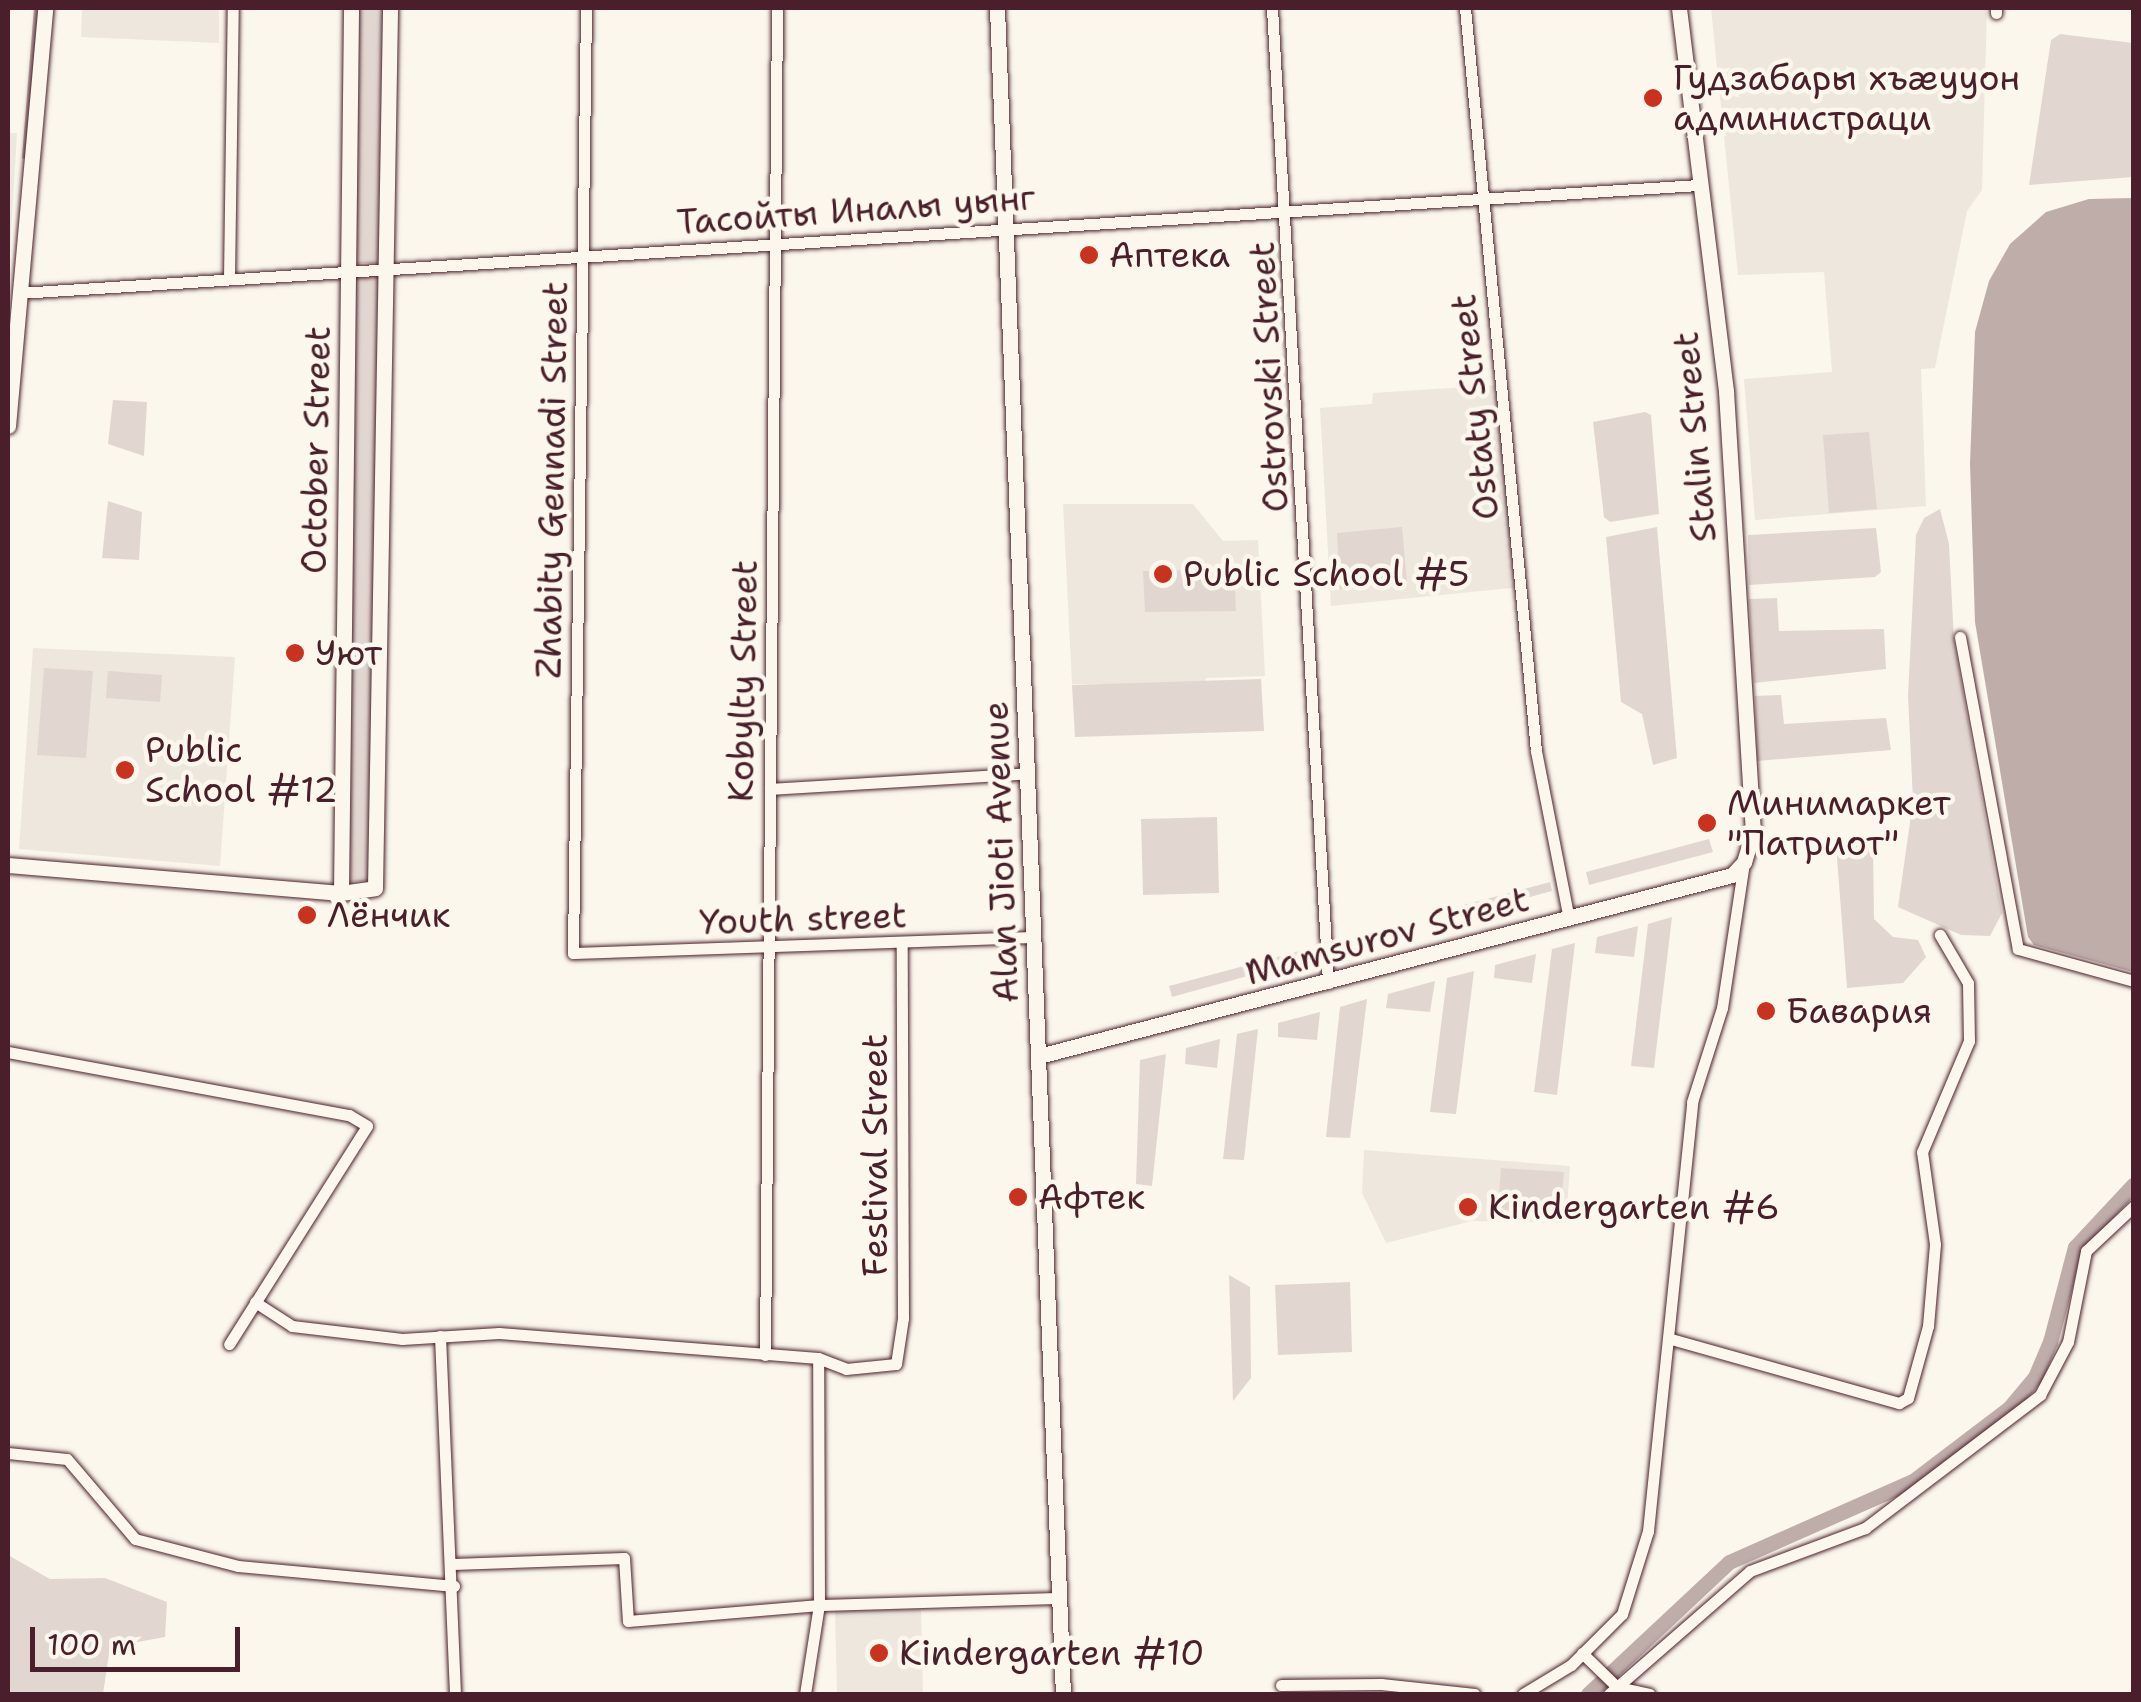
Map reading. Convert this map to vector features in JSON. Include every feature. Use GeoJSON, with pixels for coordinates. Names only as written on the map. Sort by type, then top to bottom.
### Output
{"type":"FeatureCollection","features":[{"type":"Feature","properties":{"kind":"street"},"geometry":{"type":"LineString","coordinates":[[8,426],[45,8]]}},
{"type":"Feature","properties":{"kind":"street"},"geometry":{"type":"LineString","coordinates":[[229,278],[232,8]]}},
{"type":"Feature","properties":{"kind":"street","name":"October Street"},"geometry":{"type":"LineString","coordinates":[[350,8],[341,892],[376,888],[390,8]]}},
{"type":"Feature","properties":{"kind":"street","name":"Zhabity Gennadi Street"},"geometry":{"type":"LineString","coordinates":[[572,954],[586,8]]}},
{"type":"Feature","properties":{"kind":"street","name":"Kobylty Street"},"geometry":{"type":"LineString","coordinates":[[764,1355],[777,8]]}},
{"type":"Feature","properties":{"kind":"street","name":"Alan Jioti Avenue"},"geometry":{"type":"LineString","coordinates":[[998,8],[1063,1694]]}},
{"type":"Feature","properties":{"kind":"street","name":"Ostrovski Street"},"geometry":{"type":"LineString","coordinates":[[1272,8],[1288,214],[1328,983]]}},
{"type":"Feature","properties":{"kind":"street","name":"Ostaty Street"},"geometry":{"type":"LineString","coordinates":[[1464,8],[1536,751],[1568,918]]}},
{"type":"Feature","properties":{"kind":"street","name":"Stalin Street"},"geometry":{"type":"LineString","coordinates":[[1679,8],[1696,185],[1726,391],[1753,833],[1744,862]]}},
{"type":"Feature","properties":{"kind":"street","name":"Тасойты Иналы уынг"},"geometry":{"type":"LineString","coordinates":[[19,293],[1008,226],[1288,214],[1696,185]]}},
{"type":"Feature","properties":{"kind":"street"},"geometry":{"type":"LineString","coordinates":[[1960,637],[2018,948],[2134,981]]}},
{"type":"Feature","properties":{"kind":"street"},"geometry":{"type":"LineString","coordinates":[[770,789],[1028,772]]}},
{"type":"Feature","properties":{"kind":"street"},"geometry":{"type":"LineString","coordinates":[[1524,1694],[1586,1657],[1622,1614],[1648,1531],[1692,1102],[1722,1008],[1744,862]]}},
{"type":"Feature","properties":{"kind":"street","name":"Mamsurov Street"},"geometry":{"type":"LineString","coordinates":[[1039,1056],[1732,876],[1744,862]]}},
{"type":"Feature","properties":{"kind":"street"},"geometry":{"type":"LineString","coordinates":[[8,866],[341,892]]}},
{"type":"Feature","properties":{"kind":"street"},"geometry":{"type":"LineString","coordinates":[[1670,1339],[1899,1403],[1908,1398],[1928,1326],[1935,1244],[1922,1152],[1970,1041],[1968,984],[1940,934]]}},
{"type":"Feature","properties":{"kind":"street","name":"Youth street"},"geometry":{"type":"LineString","coordinates":[[572,954],[1034,937]]}},
{"type":"Feature","properties":{"kind":"street","name":"Festival Street"},"geometry":{"type":"LineString","coordinates":[[818,1358],[846,1369],[896,1364],[903,1318],[902,944]]}},
{"type":"Feature","properties":{"kind":"street"},"geometry":{"type":"LineString","coordinates":[[8,1052],[349,1115],[367,1126],[229,1344]]}},
{"type":"Feature","properties":{"kind":"street"},"geometry":{"type":"LineString","coordinates":[[1613,1688],[1750,1571],[1865,1528],[2040,1396],[2068,1342],[2086,1251],[2134,1206]]}},
{"type":"Feature","properties":{"kind":"street"},"geometry":{"type":"LineString","coordinates":[[255,1302],[292,1326],[402,1339],[499,1333],[818,1358],[819,1605],[805,1694]]}},
{"type":"Feature","properties":{"kind":"street"},"geometry":{"type":"LineString","coordinates":[[440,1336],[454,1586],[455,1694]]}},
{"type":"Feature","properties":{"kind":"street"},"geometry":{"type":"LineString","coordinates":[[8,1453],[67,1459],[135,1538],[238,1566],[454,1586]]}},
{"type":"Feature","properties":{"kind":"street"},"geometry":{"type":"LineString","coordinates":[[453,1564],[624,1558],[628,1621],[819,1605],[1059,1598]]}},
{"type":"Feature","properties":{"kind":"street"},"geometry":{"type":"LineString","coordinates":[[1586,1657],[1613,1688],[1649,1694]]}},
{"type":"Feature","properties":{"kind":"street"},"geometry":{"type":"LineString","coordinates":[[1280,1685],[1381,1684],[1474,1694]]}},
{"type":"Feature","properties":{"kind":"shaded area"},"geometry":{"type":"Polygon","coordinates":[[[82,8],[219,8],[219,43],[81,37],[82,8]]]}},
{"type":"Feature","properties":{"kind":"shaded area"},"geometry":{"type":"Polygon","coordinates":[[[356,8],[385,8],[381,263],[355,263],[356,8]]]}},
{"type":"Feature","properties":{"kind":"shaded area"},"geometry":{"type":"Polygon","coordinates":[[[1711,8],[1987,8],[1982,190],[1967,211],[1935,368],[1921,369],[1926,506],[1755,520],[1744,379],[1832,372],[1824,272],[1738,275],[1711,8]]]}},
{"type":"Feature","properties":{"kind":"shaded area"},"geometry":{"type":"Polygon","coordinates":[[[2060,34],[2133,43],[2133,177],[2029,185],[2051,40],[2060,34]]]}},
{"type":"Feature","properties":{"kind":"shaded area"},"geometry":{"type":"Polygon","coordinates":[[[8,133],[17,133],[8,286],[8,133]]]}},
{"type":"Feature","properties":{"kind":"shaded area"},"geometry":{"type":"Polygon","coordinates":[[[2134,198],[2133,972],[2034,945],[2028,937],[1975,622],[1970,464],[1975,332],[1989,281],[2010,244],[2046,212],[2089,199],[2134,198]]]}},
{"type":"Feature","properties":{"kind":"shaded area"},"geometry":{"type":"Polygon","coordinates":[[[380,275],[372,880],[348,882],[355,276],[380,275]]]}},
{"type":"Feature","properties":{"kind":"shaded area"},"geometry":{"type":"Polygon","coordinates":[[[1497,385],[1521,587],[1331,606],[1320,408],[1372,404],[1373,393],[1497,385]]]}},
{"type":"Feature","properties":{"kind":"shaded area"},"geometry":{"type":"Polygon","coordinates":[[[113,400],[147,402],[144,456],[108,444],[113,400]]]}},
{"type":"Feature","properties":{"kind":"shaded area"},"geometry":{"type":"Polygon","coordinates":[[[1645,412],[1651,415],[1659,514],[1610,522],[1604,517],[1593,422],[1645,412]]]}},
{"type":"Feature","properties":{"kind":"shaded area"},"geometry":{"type":"Polygon","coordinates":[[[1869,432],[1877,509],[1829,513],[1823,435],[1869,432]]]}},
{"type":"Feature","properties":{"kind":"shaded area"},"geometry":{"type":"Polygon","coordinates":[[[108,501],[142,512],[139,560],[102,558],[108,501]]]}},
{"type":"Feature","properties":{"kind":"shaded area","name":"Public School #5"},"geometry":{"type":"Polygon","coordinates":[[[1063,504],[1193,504],[1223,541],[1258,540],[1265,676],[1206,678],[1205,684],[1072,684],[1063,504]]]}},
{"type":"Feature","properties":{"kind":"shaded area"},"geometry":{"type":"Polygon","coordinates":[[[1940,509],[1949,544],[1954,641],[2002,913],[1990,936],[1961,935],[1898,907],[1913,801],[1908,696],[1916,535],[1924,518],[1940,509]]]}},
{"type":"Feature","properties":{"kind":"shaded area"},"geometry":{"type":"Polygon","coordinates":[[[1402,527],[1407,583],[1340,589],[1337,533],[1402,527]]]}},
{"type":"Feature","properties":{"kind":"shaded area"},"geometry":{"type":"Polygon","coordinates":[[[1657,527],[1677,758],[1653,765],[1642,714],[1621,702],[1606,537],[1657,527]]]}},
{"type":"Feature","properties":{"kind":"shaded area"},"geometry":{"type":"Polygon","coordinates":[[[1876,528],[1881,572],[1875,577],[1749,585],[1748,535],[1876,528]]]}},
{"type":"Feature","properties":{"kind":"shaded area"},"geometry":{"type":"Polygon","coordinates":[[[1234,569],[1236,611],[1145,612],[1143,571],[1234,569]]]}},
{"type":"Feature","properties":{"kind":"shaded area"},"geometry":{"type":"Polygon","coordinates":[[[1777,598],[1779,631],[1884,629],[1886,669],[1754,683],[1749,599],[1777,598]]]}},
{"type":"Feature","properties":{"kind":"shaded area","name":"Public School #12"},"geometry":{"type":"Polygon","coordinates":[[[33,648],[235,657],[220,866],[19,849],[33,648]]]}},
{"type":"Feature","properties":{"kind":"shaded area"},"geometry":{"type":"Polygon","coordinates":[[[44,668],[93,671],[86,758],[37,755],[44,668]]]}},
{"type":"Feature","properties":{"kind":"shaded area"},"geometry":{"type":"Polygon","coordinates":[[[108,671],[162,675],[160,702],[106,698],[108,671]]]}},
{"type":"Feature","properties":{"kind":"shaded area"},"geometry":{"type":"Polygon","coordinates":[[[1261,679],[1264,731],[1075,737],[1072,685],[1261,679]]]}},
{"type":"Feature","properties":{"kind":"shaded area"},"geometry":{"type":"Polygon","coordinates":[[[1781,695],[1784,724],[1886,718],[1891,750],[1757,761],[1755,696],[1781,695]]]}},
{"type":"Feature","properties":{"kind":"shaded area"},"geometry":{"type":"Polygon","coordinates":[[[1217,817],[1219,893],[1143,895],[1141,819],[1217,817]]]}},
{"type":"Feature","properties":{"kind":"shaded area"},"geometry":{"type":"Polygon","coordinates":[[[1709,839],[1713,852],[1589,885],[1586,872],[1709,839]]]}},
{"type":"Feature","properties":{"kind":"shaded area"},"geometry":{"type":"Polygon","coordinates":[[[1873,843],[1874,919],[1893,937],[1918,940],[1926,957],[1903,983],[1847,988],[1836,845],[1873,843]]]}},
{"type":"Feature","properties":{"kind":"shaded area"},"geometry":{"type":"Polygon","coordinates":[[[1550,882],[1552,891],[1458,916],[1456,907],[1550,882]]]}},
{"type":"Feature","properties":{"kind":"shaded area"},"geometry":{"type":"Polygon","coordinates":[[[1672,917],[1654,1068],[1631,1066],[1648,924],[1672,917]]]}},
{"type":"Feature","properties":{"kind":"shaded area"},"geometry":{"type":"Polygon","coordinates":[[[1638,926],[1634,957],[1595,953],[1597,937],[1638,926]]]}},
{"type":"Feature","properties":{"kind":"shaded area"},"geometry":{"type":"Polygon","coordinates":[[[1575,943],[1557,1095],[1534,1092],[1552,949],[1575,943]]]}},
{"type":"Feature","properties":{"kind":"shaded area"},"geometry":{"type":"Polygon","coordinates":[[[1307,949],[1309,959],[1172,997],[1169,986],[1307,949]]]}},
{"type":"Feature","properties":{"kind":"shaded area"},"geometry":{"type":"Polygon","coordinates":[[[1536,954],[1532,983],[1494,978],[1495,965],[1536,954]]]}},
{"type":"Feature","properties":{"kind":"shaded area"},"geometry":{"type":"Polygon","coordinates":[[[1474,971],[1456,1114],[1430,1112],[1447,978],[1474,971]]]}},
{"type":"Feature","properties":{"kind":"shaded area"},"geometry":{"type":"Polygon","coordinates":[[[1435,981],[1430,1012],[1386,1008],[1388,994],[1435,981]]]}},
{"type":"Feature","properties":{"kind":"shaded area"},"geometry":{"type":"Polygon","coordinates":[[[1367,999],[1350,1138],[1326,1137],[1340,1007],[1367,999]]]}},
{"type":"Feature","properties":{"kind":"shaded area"},"geometry":{"type":"Polygon","coordinates":[[[1320,1012],[1317,1040],[1278,1037],[1278,1023],[1320,1012]]]}},
{"type":"Feature","properties":{"kind":"shaded area"},"geometry":{"type":"Polygon","coordinates":[[[1258,1029],[1244,1160],[1223,1159],[1237,1034],[1258,1029]]]}},
{"type":"Feature","properties":{"kind":"shaded area"},"geometry":{"type":"Polygon","coordinates":[[[1220,1039],[1217,1068],[1185,1064],[1186,1048],[1220,1039]]]}},
{"type":"Feature","properties":{"kind":"shaded area"},"geometry":{"type":"Polygon","coordinates":[[[1166,1054],[1152,1186],[1136,1184],[1140,1060],[1166,1054]]]}},
{"type":"Feature","properties":{"kind":"shaded area","name":"Kindergarten #6"},"geometry":{"type":"Polygon","coordinates":[[[1364,1150],[1570,1166],[1566,1223],[1472,1221],[1386,1243],[1362,1193],[1364,1150]]]}},
{"type":"Feature","properties":{"kind":"shaded area"},"geometry":{"type":"Polygon","coordinates":[[[1501,1168],[1564,1172],[1560,1210],[1498,1210],[1501,1168]]]}},
{"type":"Feature","properties":{"kind":"shaded area"},"geometry":{"type":"Polygon","coordinates":[[[1229,1275],[1250,1287],[1251,1378],[1233,1401],[1229,1275]]]}},
{"type":"Feature","properties":{"kind":"shaded area"},"geometry":{"type":"Polygon","coordinates":[[[1350,1282],[1352,1352],[1278,1355],[1275,1285],[1350,1282]]]}},
{"type":"Feature","properties":{"kind":"shaded area"},"geometry":{"type":"Polygon","coordinates":[[[8,1555],[50,1579],[105,1578],[167,1602],[165,1637],[110,1647],[103,1694],[8,1694],[8,1555]]]}},
{"type":"Feature","properties":{"kind":"shaded area","name":"Kindergarten #10"},"geometry":{"type":"Polygon","coordinates":[[[921,1609],[923,1694],[837,1694],[835,1611],[921,1609]]]}},
{"type":"Feature","properties":{"kind":"waterway"},"geometry":{"type":"LineString","coordinates":[[24,157],[36,8]]}},
{"type":"Feature","properties":{"kind":"waterway"},"geometry":{"type":"LineString","coordinates":[[1588,1694],[1729,1562],[1913,1481],[2009,1408],[2035,1377],[2050,1342],[2075,1247],[2134,1184]]}},
{"type":"Feature","properties":{"kind":"place","name":"Гудзабары хъæууон администраци"},"geometry":{"type":"Point","coordinates":[1653,98]}},
{"type":"Feature","properties":{"kind":"place","name":"Аптека"},"geometry":{"type":"Point","coordinates":[1089,255]}},
{"type":"Feature","properties":{"kind":"place","name":"Public School #5"},"geometry":{"type":"Point","coordinates":[1163,574]}},
{"type":"Feature","properties":{"kind":"place","name":"Уют"},"geometry":{"type":"Point","coordinates":[295,653]}},
{"type":"Feature","properties":{"kind":"place","name":"Public School #12"},"geometry":{"type":"Point","coordinates":[125,770]}},
{"type":"Feature","properties":{"kind":"place","name":"Минимаркет \"Патриот\""},"geometry":{"type":"Point","coordinates":[1707,823]}},
{"type":"Feature","properties":{"kind":"place","name":"Лёнчик"},"geometry":{"type":"Point","coordinates":[307,915]}},
{"type":"Feature","properties":{"kind":"place","name":"Бавария"},"geometry":{"type":"Point","coordinates":[1766,1011]}},
{"type":"Feature","properties":{"kind":"place","name":"Афтек"},"geometry":{"type":"Point","coordinates":[1018,1197]}},
{"type":"Feature","properties":{"kind":"place","name":"Kindergarten #6"},"geometry":{"type":"Point","coordinates":[1468,1207]}},
{"type":"Feature","properties":{"kind":"place","name":"Kindergarten #10"},"geometry":{"type":"Point","coordinates":[879,1653]}}]}
